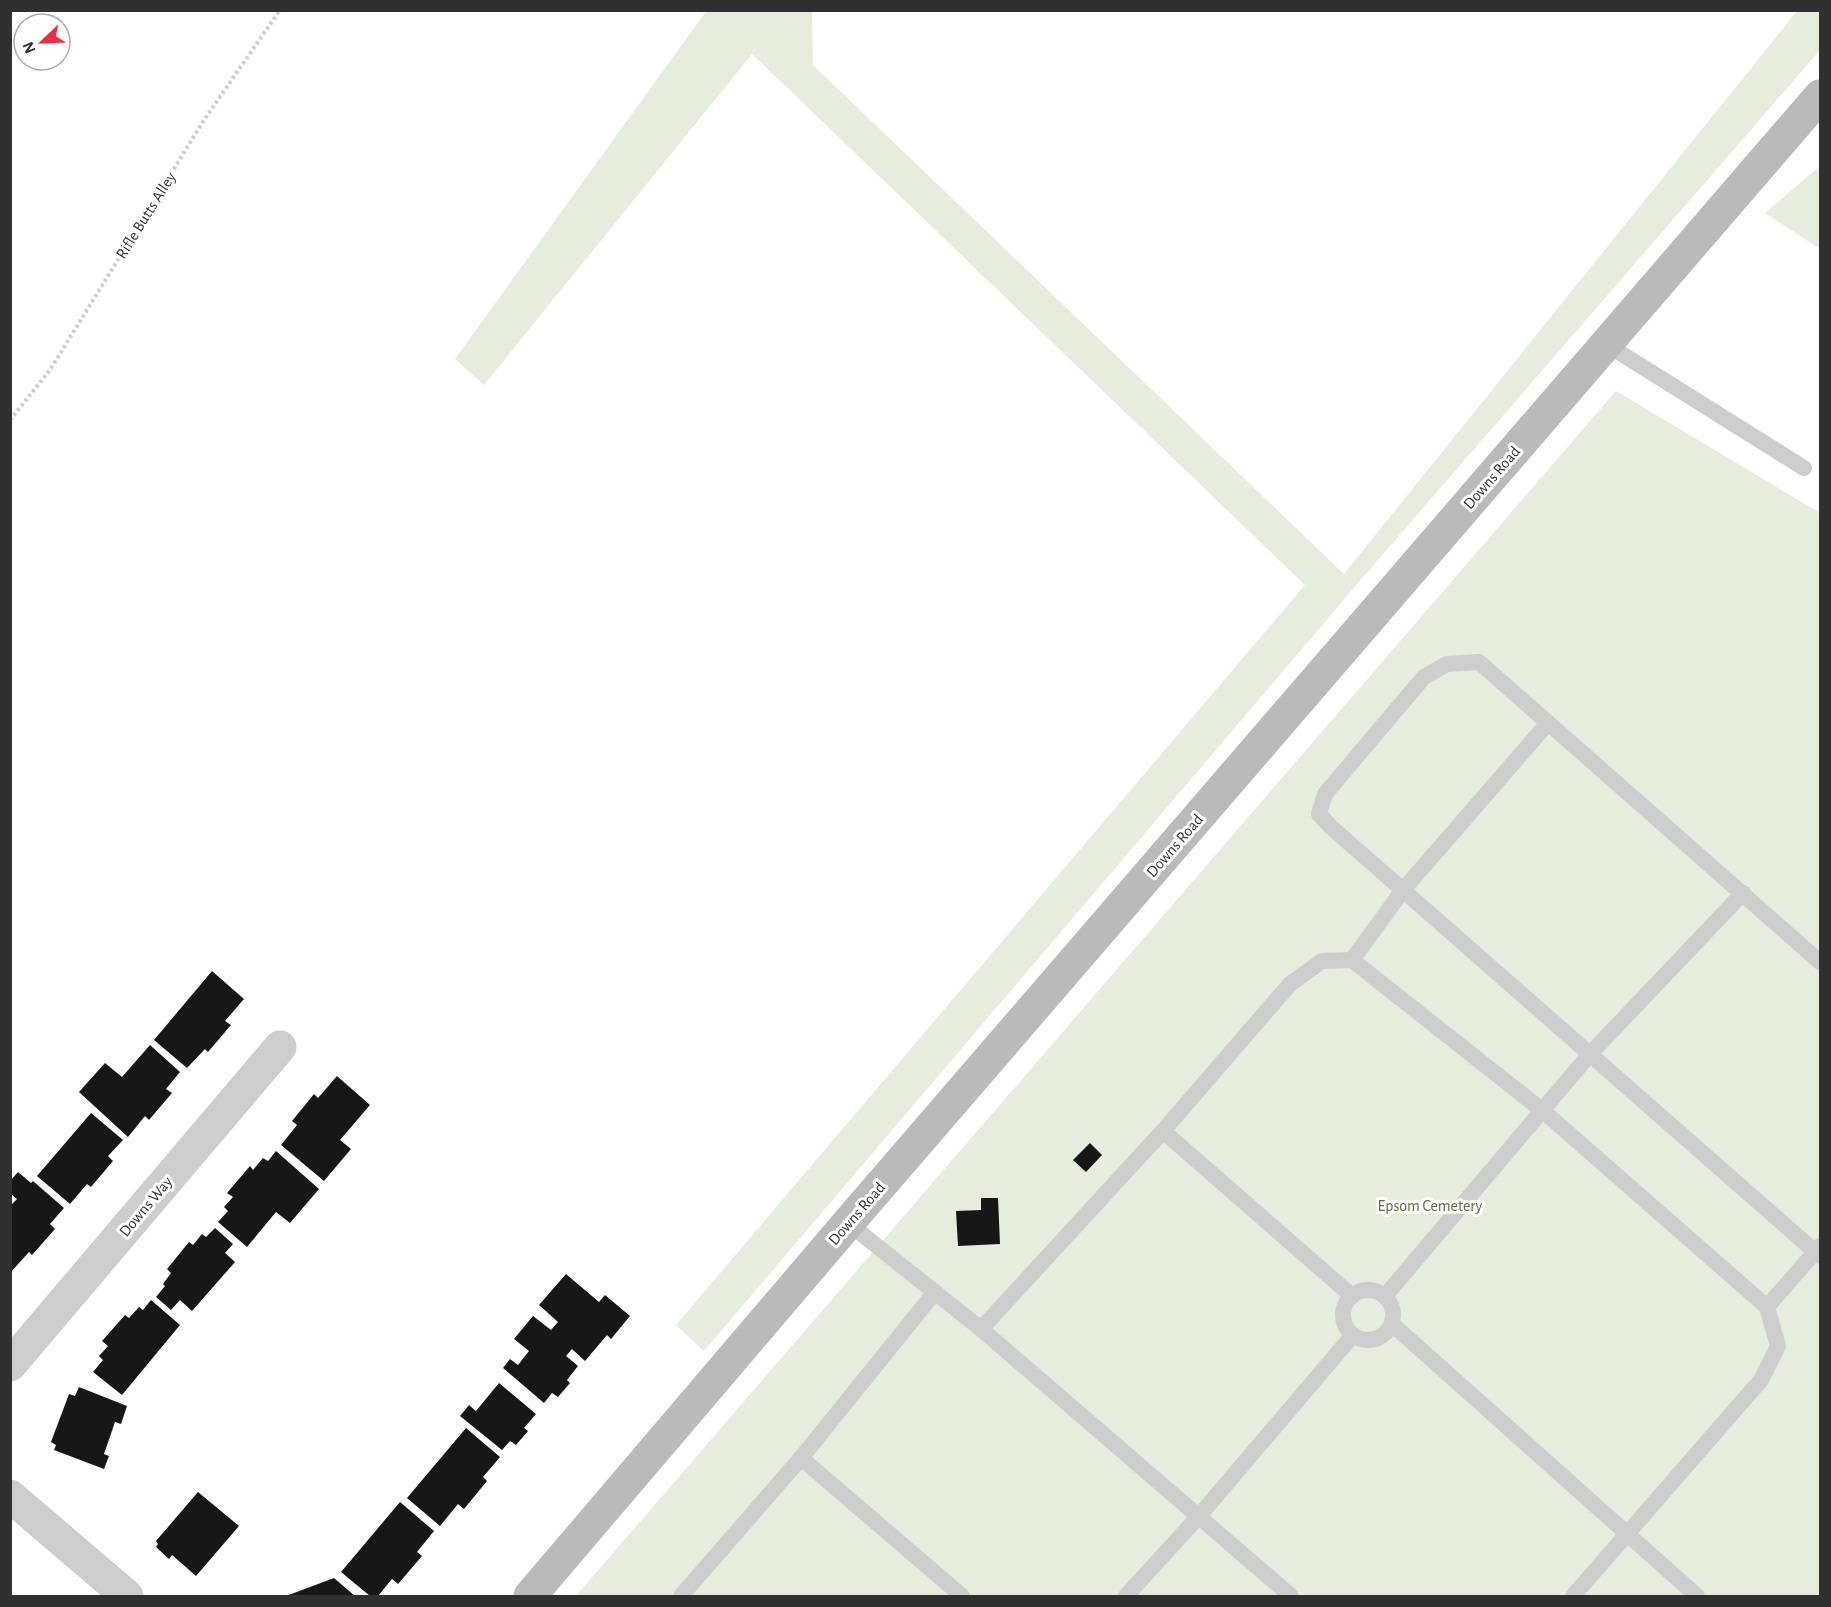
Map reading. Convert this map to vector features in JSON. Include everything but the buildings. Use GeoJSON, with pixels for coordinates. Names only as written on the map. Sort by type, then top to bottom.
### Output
{"type":"FeatureCollection","features":[{"type":"Feature","properties":{"kind":"main road","name":"Downs Road"},"geometry":{"type":"LineString","coordinates":[[530,1596],[848,1223],[1821,96]]}},
{"type":"Feature","properties":{"kind":"street","name":"Downs Way"},"geometry":{"type":"LineString","coordinates":[[10,1365],[280,1047]]}},
{"type":"Feature","properties":{"kind":"street"},"geometry":{"type":"LineString","coordinates":[[10,1496],[127,1596]]}},
{"type":"Feature","properties":{"kind":"lane"},"geometry":{"type":"LineString","coordinates":[[1606,344],[1804,468]]}},
{"type":"Feature","properties":{"kind":"lane"},"geometry":{"type":"LineString","coordinates":[[1767,1307],[1819,1251],[1590,1054],[1319,814],[1325,794],[1424,677],[1447,664],[1479,662],[1821,962]]}},
{"type":"Feature","properties":{"kind":"lane"},"geometry":{"type":"LineString","coordinates":[[1352,960],[1403,890],[1548,723]]}},
{"type":"Feature","properties":{"kind":"lane"},"geometry":{"type":"LineString","coordinates":[[1385,1296],[1590,1054],[1743,893]]}},
{"type":"Feature","properties":{"kind":"lane"},"geometry":{"type":"LineString","coordinates":[[981,1329],[1163,1131],[1290,984],[1322,961],[1352,960],[1543,1111],[1767,1307],[1778,1346],[1761,1380],[1573,1596]]}},
{"type":"Feature","properties":{"kind":"lane"},"geometry":{"type":"LineString","coordinates":[[1163,1131],[1352,1296]]}},
{"type":"Feature","properties":{"kind":"lane"},"geometry":{"type":"LineString","coordinates":[[848,1223],[981,1329],[1291,1596]]}},
{"type":"Feature","properties":{"kind":"lane"},"geometry":{"type":"LineString","coordinates":[[1368,1290],[1385,1296],[1392,1307],[1392,1324],[1378,1338],[1361,1339],[1353,1335],[1343,1320],[1346,1303],[1352,1296],[1368,1290]]}},
{"type":"Feature","properties":{"kind":"lane"},"geometry":{"type":"LineString","coordinates":[[681,1596],[801,1458],[935,1292]]}},
{"type":"Feature","properties":{"kind":"lane"},"geometry":{"type":"LineString","coordinates":[[1392,1324],[1626,1536],[1697,1596]]}},
{"type":"Feature","properties":{"kind":"lane"},"geometry":{"type":"LineString","coordinates":[[1126,1596],[1198,1516],[1353,1335]]}},
{"type":"Feature","properties":{"kind":"lane"},"geometry":{"type":"LineString","coordinates":[[801,1458],[962,1596]]}},
{"type":"Feature","properties":{"kind":"path","name":"Rifle Butts Alley"},"geometry":{"type":"LineString","coordinates":[[10,420],[50,370],[204,120],[280,10]]}},
{"type":"Feature","properties":{"kind":"green space"},"geometry":{"type":"Polygon","coordinates":[[[707,10],[812,11],[813,65],[1344,574],[1797,11],[1820,11],[1820,50],[1364,576],[704,1351],[676,1325],[1305,585],[752,54],[484,385],[455,359],[707,10]]]}},
{"type":"Feature","properties":{"kind":"green space"},"geometry":{"type":"Polygon","coordinates":[[[1820,166],[1820,249],[1765,213],[1820,166]]]}},
{"type":"Feature","properties":{"kind":"green space","name":"Epsom Cemetery"},"geometry":{"type":"Polygon","coordinates":[[[1616,391],[1820,513],[1820,1596],[576,1596],[1616,391]]]}}]}
